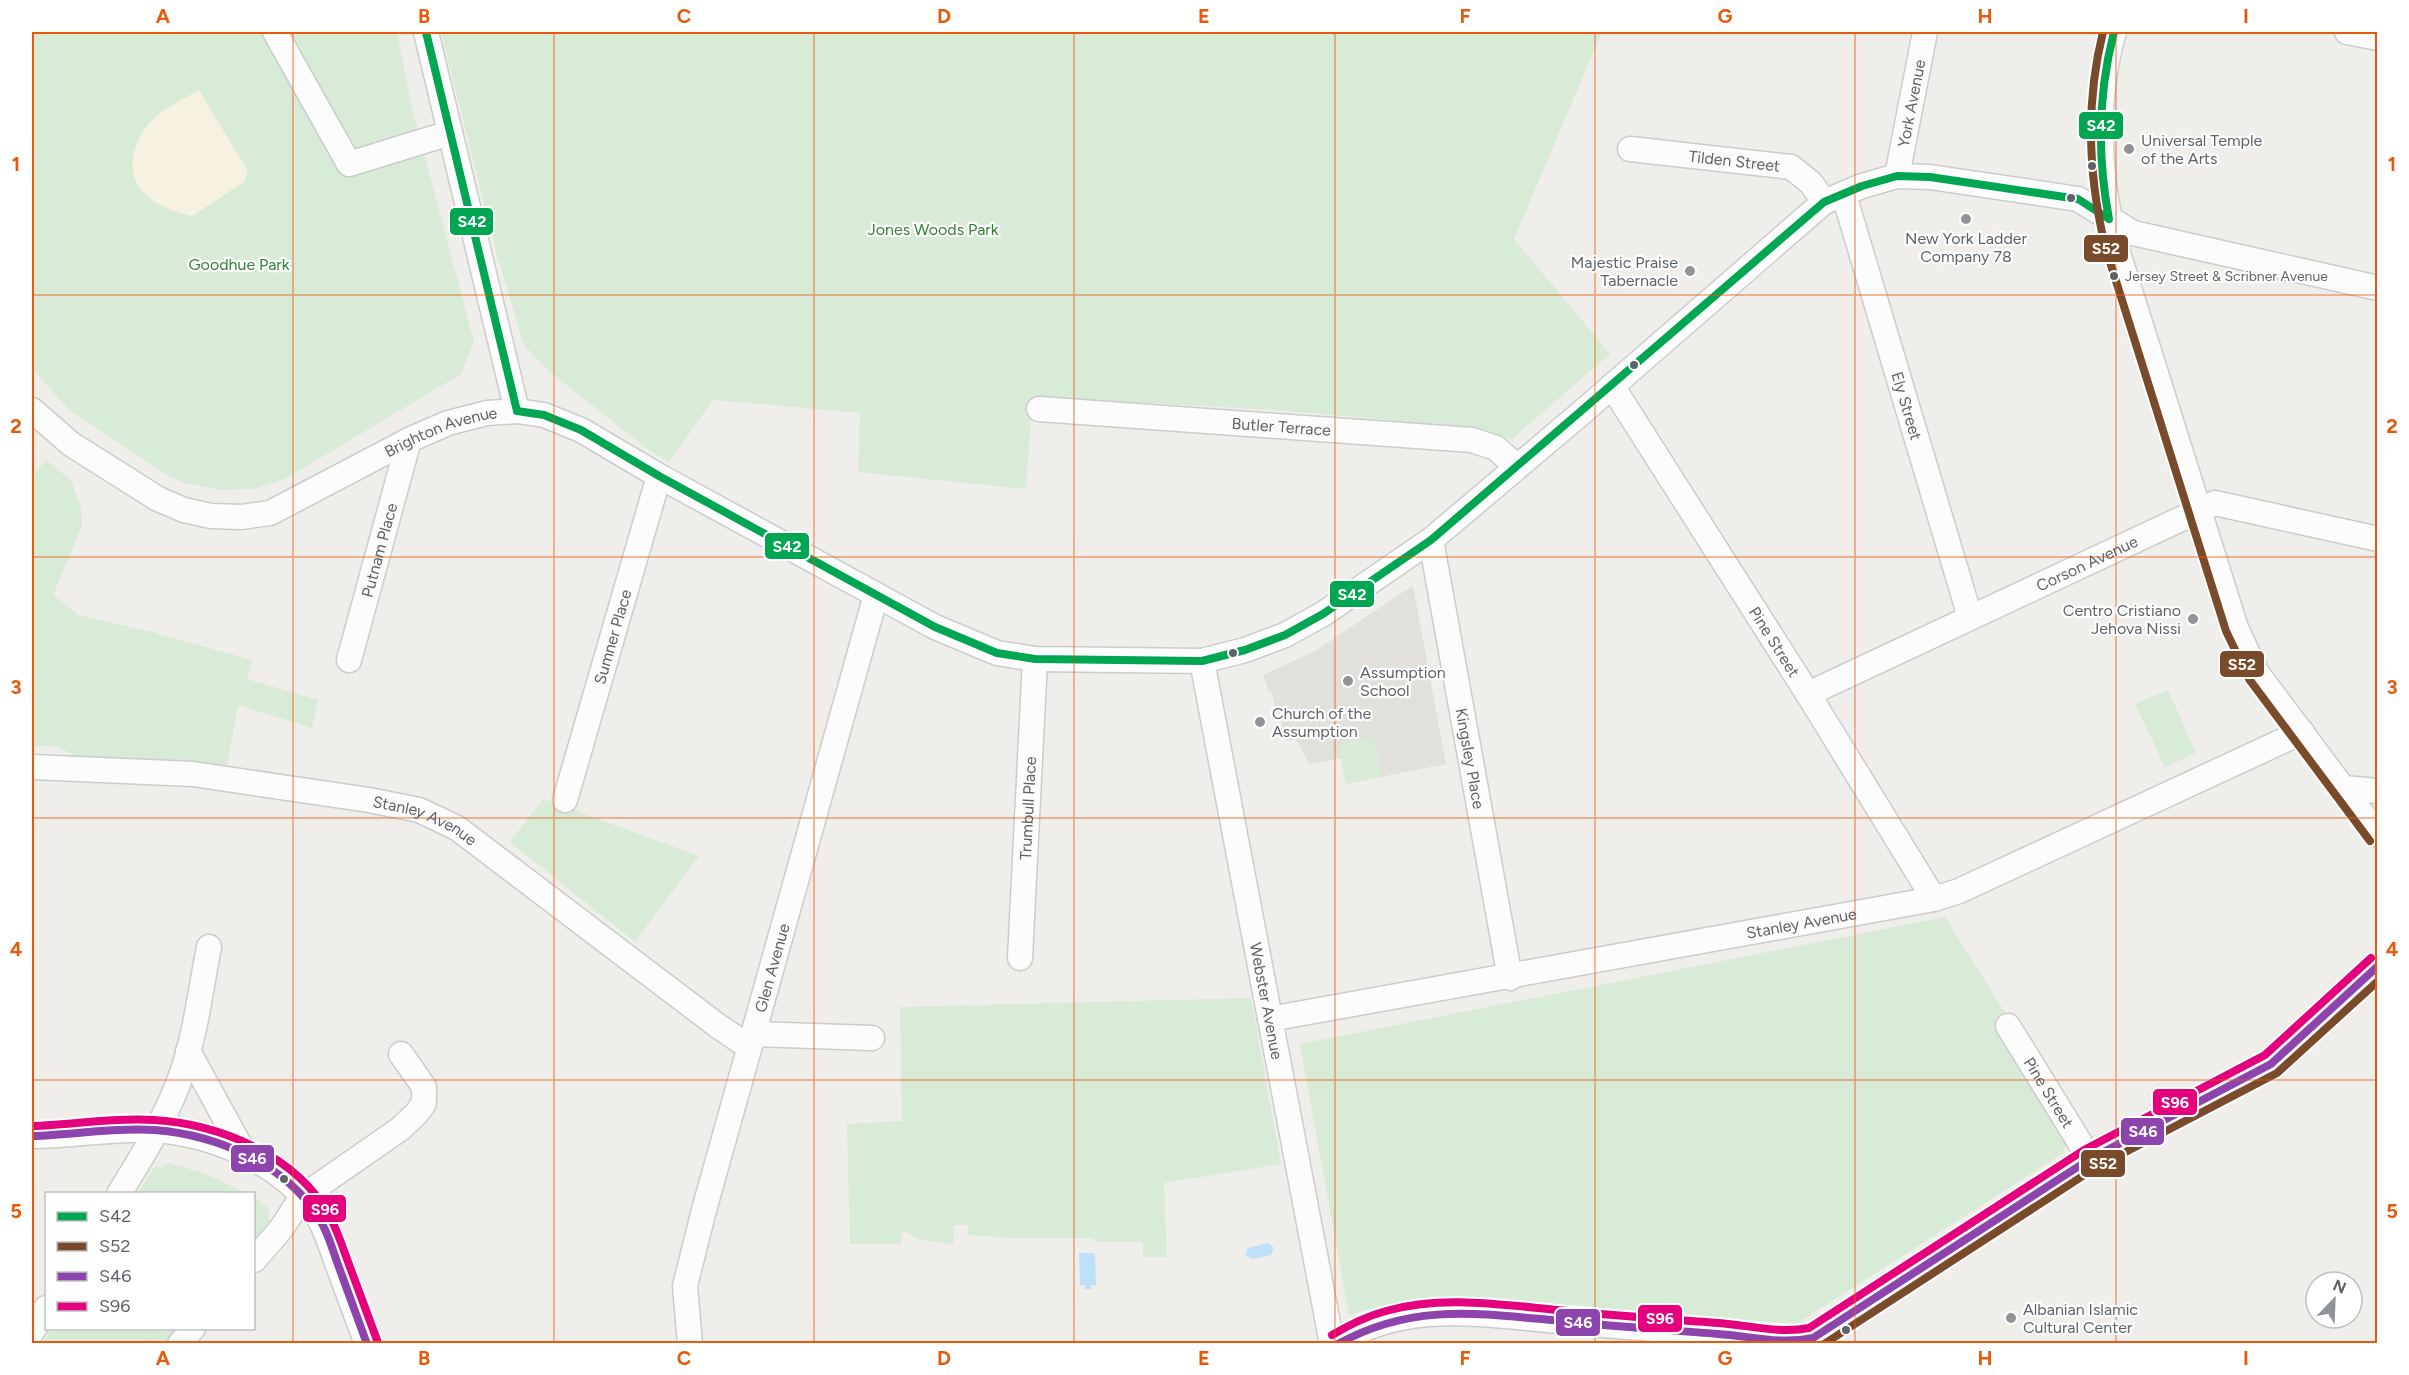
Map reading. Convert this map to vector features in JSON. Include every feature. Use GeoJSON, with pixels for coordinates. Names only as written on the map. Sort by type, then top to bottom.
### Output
{"type":"FeatureCollection","features":[{"type":"Feature","properties":{"kind":"street"},"geometry":{"type":"LineString","coordinates":[[275,32],[349,164],[450,133]]}},
{"type":"Feature","properties":{"kind":"street"},"geometry":{"type":"LineString","coordinates":[[426,32],[517,411]]}},
{"type":"Feature","properties":{"kind":"street","name":"York Avenue"},"geometry":{"type":"LineString","coordinates":[[1897,176],[1925,32]]}},
{"type":"Feature","properties":{"kind":"street"},"geometry":{"type":"LineString","coordinates":[[2114,32],[2107,60],[2101,114],[2104,197],[2198,510],[2245,652],[2257,673],[2378,835]]}},
{"type":"Feature","properties":{"kind":"street"},"geometry":{"type":"LineString","coordinates":[[2347,32],[2378,38]]}},
{"type":"Feature","properties":{"kind":"street","name":"Tilden Street"},"geometry":{"type":"LineString","coordinates":[[1630,149],[1791,167],[1834,198]]}},
{"type":"Feature","properties":{"kind":"street","name":"Brighton Avenue"},"geometry":{"type":"LineString","coordinates":[[32,410],[71,444],[158,499],[184,510],[211,516],[241,517],[270,513],[448,423],[487,413],[517,411],[544,416],[580,430],[659,476],[935,627],[997,653],[1035,658],[1203,661],[1245,650],[1323,614],[1431,540],[1834,198],[1862,186],[1897,176],[1930,177],[2078,199],[2133,233],[2378,288]]}},
{"type":"Feature","properties":{"kind":"street","name":"Ely Street"},"geometry":{"type":"LineString","coordinates":[[1834,198],[1970,618]]}},
{"type":"Feature","properties":{"kind":"street","name":"Pine Street"},"geometry":{"type":"LineString","coordinates":[[1612,386],[1808,694],[1934,899]]}},
{"type":"Feature","properties":{"kind":"street","name":"Butler Terrace"},"geometry":{"type":"LineString","coordinates":[[1039,409],[1472,440],[1496,448],[1516,466]]}},
{"type":"Feature","properties":{"kind":"street","name":"Putnam Place"},"geometry":{"type":"LineString","coordinates":[[349,660],[409,441]]}},
{"type":"Feature","properties":{"kind":"street","name":"Sumner Place"},"geometry":{"type":"LineString","coordinates":[[565,800],[659,476]]}},
{"type":"Feature","properties":{"kind":"street","name":"Corson Avenue"},"geometry":{"type":"LineString","coordinates":[[1808,694],[2215,502],[2378,539]]}},
{"type":"Feature","properties":{"kind":"street","name":"Kingsley Place"},"geometry":{"type":"LineString","coordinates":[[1431,540],[1510,978]]}},
{"type":"Feature","properties":{"kind":"street","name":"Glen Avenue"},"geometry":{"type":"LineString","coordinates":[[690,1344],[685,1286],[704,1210],[876,595]]}},
{"type":"Feature","properties":{"kind":"street","name":"Trumbull Place"},"geometry":{"type":"LineString","coordinates":[[1020,958],[1035,658]]}},
{"type":"Feature","properties":{"kind":"street","name":"Webster Avenue"},"geometry":{"type":"LineString","coordinates":[[1203,661],[1332,1344]]}},
{"type":"Feature","properties":{"kind":"street","name":"Stanley Avenue"},"geometry":{"type":"LineString","coordinates":[[1270,1019],[1510,978],[1934,899],[1965,888],[2302,732]]}},
{"type":"Feature","properties":{"kind":"street","name":"Stanley Avenue"},"geometry":{"type":"LineString","coordinates":[[32,767],[193,774],[369,800],[419,810],[458,828],[718,1026],[751,1041]]}},
{"type":"Feature","properties":{"kind":"street"},"geometry":{"type":"LineString","coordinates":[[2344,788],[2378,791]]}},
{"type":"Feature","properties":{"kind":"street"},"geometry":{"type":"LineString","coordinates":[[119,1192],[176,1089],[188,1051],[209,947]]}},
{"type":"Feature","properties":{"kind":"street"},"geometry":{"type":"LineString","coordinates":[[1337,1344],[1359,1330],[1384,1320],[1443,1313],[1729,1335],[1786,1343],[1813,1338],[2090,1159],[2271,1064],[2378,966]]}},
{"type":"Feature","properties":{"kind":"street","name":"Pine Street"},"geometry":{"type":"LineString","coordinates":[[2008,1026],[2090,1159]]}},
{"type":"Feature","properties":{"kind":"street"},"geometry":{"type":"LineString","coordinates":[[751,1041],[872,1038]]}},
{"type":"Feature","properties":{"kind":"street"},"geometry":{"type":"LineString","coordinates":[[188,1051],[245,1155]]}},
{"type":"Feature","properties":{"kind":"street"},"geometry":{"type":"LineString","coordinates":[[255,1259],[281,1229],[302,1197],[400,1129],[417,1113],[424,1102],[424,1087],[402,1054]]}},
{"type":"Feature","properties":{"kind":"street"},"geometry":{"type":"LineString","coordinates":[[32,1136],[155,1130],[203,1138],[245,1155],[270,1170],[302,1197],[324,1228],[367,1344]]}},
{"type":"Feature","properties":{"kind":"street"},"geometry":{"type":"LineString","coordinates":[[32,1332],[45,1310]]}},
{"type":"Feature","properties":{"kind":"street"},"geometry":{"type":"LineString","coordinates":[[180,1344],[192,1330]]}},
{"type":"Feature","properties":{"kind":"shaded area","name":"Assumption School"},"geometry":{"type":"Polygon","coordinates":[[[1412,586],[1446,764],[1346,784],[1341,758],[1309,764],[1296,739],[1285,741],[1278,706],[1275,706],[1272,692],[1269,693],[1263,675],[1315,651],[1412,586]]]}},
{"type":"Feature","properties":{"kind":"green space","name":"Goodhue Park"},"geometry":{"type":"Polygon","coordinates":[[[32,32],[397,32],[412,108],[474,342],[461,374],[285,479],[254,489],[221,490],[185,483],[167,475],[68,409],[32,368],[32,32]]]}},
{"type":"Feature","properties":{"kind":"green space","name":"Jones Woods Park"},"geometry":{"type":"Polygon","coordinates":[[[441,32],[1602,32],[1514,239],[1610,354],[1512,439],[1394,421],[1335,415],[1037,398],[1032,407],[1026,489],[858,472],[860,413],[713,400],[669,462],[646,448],[549,371],[524,345],[497,255],[441,32]]]}},
{"type":"Feature","properties":{"kind":"green space"},"geometry":{"type":"Polygon","coordinates":[[[46,460],[71,480],[81,508],[82,526],[53,595],[78,615],[152,632],[252,660],[247,679],[318,700],[312,728],[238,705],[227,765],[92,760],[56,747],[32,748],[32,477],[46,460]]]}},
{"type":"Feature","properties":{"kind":"green space"},"geometry":{"type":"Polygon","coordinates":[[[2168,690],[2196,753],[2165,767],[2135,704],[2168,690]]]}},
{"type":"Feature","properties":{"kind":"green space"},"geometry":{"type":"Polygon","coordinates":[[[1375,737],[1382,777],[1346,784],[1339,744],[1375,737]]]}},
{"type":"Feature","properties":{"kind":"green space"},"geometry":{"type":"Polygon","coordinates":[[[543,799],[699,856],[635,942],[510,842],[543,799]]]}},
{"type":"Feature","properties":{"kind":"green space"},"geometry":{"type":"Polygon","coordinates":[[[1945,917],[2007,1016],[2072,1143],[2063,1149],[2065,1152],[1796,1324],[1476,1298],[1439,1298],[1404,1302],[1349,1315],[1300,1044],[1945,917]]]}},
{"type":"Feature","properties":{"kind":"green space"},"geometry":{"type":"Polygon","coordinates":[[[1251,998],[1281,1164],[1164,1183],[1167,1257],[1143,1257],[1143,1242],[1095,1242],[1094,1238],[1009,1238],[968,1235],[968,1225],[954,1225],[953,1244],[921,1240],[902,1230],[901,1244],[850,1244],[847,1124],[902,1121],[900,1007],[1251,998]]]}},
{"type":"Feature","properties":{"kind":"green space"},"geometry":{"type":"Polygon","coordinates":[[[168,1163],[204,1173],[244,1192],[139,1192],[155,1166],[160,1168],[168,1163]]]}},
{"type":"Feature","properties":{"kind":"green space"},"geometry":{"type":"Polygon","coordinates":[[[255,1198],[270,1210],[268,1218],[273,1222],[255,1244],[255,1198]]]}},
{"type":"Feature","properties":{"kind":"green space"},"geometry":{"type":"Polygon","coordinates":[[[50,1330],[179,1330],[167,1343],[42,1344],[50,1330]]]}},
{"type":"Feature","properties":{"kind":"sand"},"geometry":{"type":"Polygon","coordinates":[[[199,90],[248,171],[244,182],[192,216],[168,209],[148,196],[140,188],[135,178],[133,166],[134,153],[140,136],[151,121],[199,90]]]}},
{"type":"Feature","properties":{"kind":"water"},"geometry":{"type":"Polygon","coordinates":[[[1268,1243],[1274,1248],[1271,1255],[1252,1259],[1245,1255],[1248,1248],[1268,1243]]]}},
{"type":"Feature","properties":{"kind":"water"},"geometry":{"type":"Polygon","coordinates":[[[1079,1253],[1095,1253],[1096,1285],[1091,1285],[1091,1289],[1085,1289],[1085,1285],[1080,1285],[1079,1253]]]}},
{"type":"Feature","properties":{"kind":"transit line","name":"S42"},"geometry":{"type":"LineString","coordinates":[[426,32],[517,411]]}},
{"type":"Feature","properties":{"kind":"transit line","name":"S52"},"geometry":{"type":"LineString","coordinates":[[2103,32],[2097,59],[2091,112],[2092,166],[2099,219],[2105,246],[2226,631],[2249,679],[2370,841]]}},
{"type":"Feature","properties":{"kind":"transit line","name":"S42"},"geometry":{"type":"LineString","coordinates":[[2109,219],[2102,172],[2101,125],[2105,79],[2114,32]]}},
{"type":"Feature","properties":{"kind":"transit line","name":"S42"},"geometry":{"type":"LineString","coordinates":[[517,411],[544,415],[581,430],[659,476],[935,627],[997,653],[1035,659],[1202,661],[1245,650],[1285,635],[1323,614],[1431,540],[1824,202],[1862,186],[1897,176],[1930,177],[2078,199],[2109,219]]}},
{"type":"Feature","properties":{"kind":"transit line","name":"S96"},"geometry":{"type":"LineString","coordinates":[[1332,1335],[1358,1321],[1386,1311],[1408,1306],[1454,1302],[1730,1324],[1775,1330],[1809,1328],[2084,1150],[2265,1055],[2371,958]]}},
{"type":"Feature","properties":{"kind":"transit line","name":"S46"},"geometry":{"type":"LineString","coordinates":[[1338,1344],[1367,1330],[1396,1321],[1453,1314],[1511,1316],[1789,1341],[1813,1338],[2090,1159],[2271,1064],[2378,966]]}},
{"type":"Feature","properties":{"kind":"transit line","name":"S52"},"geometry":{"type":"LineString","coordinates":[[1824,1344],[2095,1168],[2277,1073],[2378,981]]}},
{"type":"Feature","properties":{"kind":"transit line","name":"S96"},"geometry":{"type":"LineString","coordinates":[[32,1126],[124,1120],[179,1123],[230,1136],[278,1161],[316,1195],[330,1217],[377,1340]]}},
{"type":"Feature","properties":{"kind":"transit line","name":"S46"},"geometry":{"type":"LineString","coordinates":[[32,1136],[124,1130],[179,1133],[226,1146],[270,1168],[306,1200],[323,1225],[367,1344]]}},
{"type":"Feature","properties":{"kind":"place","name":"Universal Temple of the Arts"},"geometry":{"type":"Point","coordinates":[2129,149]}},
{"type":"Feature","properties":{"kind":"place","name":"New York Ladder Company 78"},"geometry":{"type":"Point","coordinates":[1966,219]}},
{"type":"Feature","properties":{"kind":"place","name":"Majestic Praise Tabernacle"},"geometry":{"type":"Point","coordinates":[1690,271]}},
{"type":"Feature","properties":{"kind":"place","name":"Jersey Street & Scribner Avenue"},"geometry":{"type":"Point","coordinates":[2114,276]}},
{"type":"Feature","properties":{"kind":"place","name":"Centro Cristiano Jehova Nissi"},"geometry":{"type":"Point","coordinates":[2193,619]}},
{"type":"Feature","properties":{"kind":"place","name":"Assumption School"},"geometry":{"type":"Point","coordinates":[1348,681]}},
{"type":"Feature","properties":{"kind":"place","name":"Church of the Assumption"},"geometry":{"type":"Point","coordinates":[1260,722]}},
{"type":"Feature","properties":{"kind":"place","name":"Albanian Islamic Cultural Center"},"geometry":{"type":"Point","coordinates":[2011,1318]}}]}
